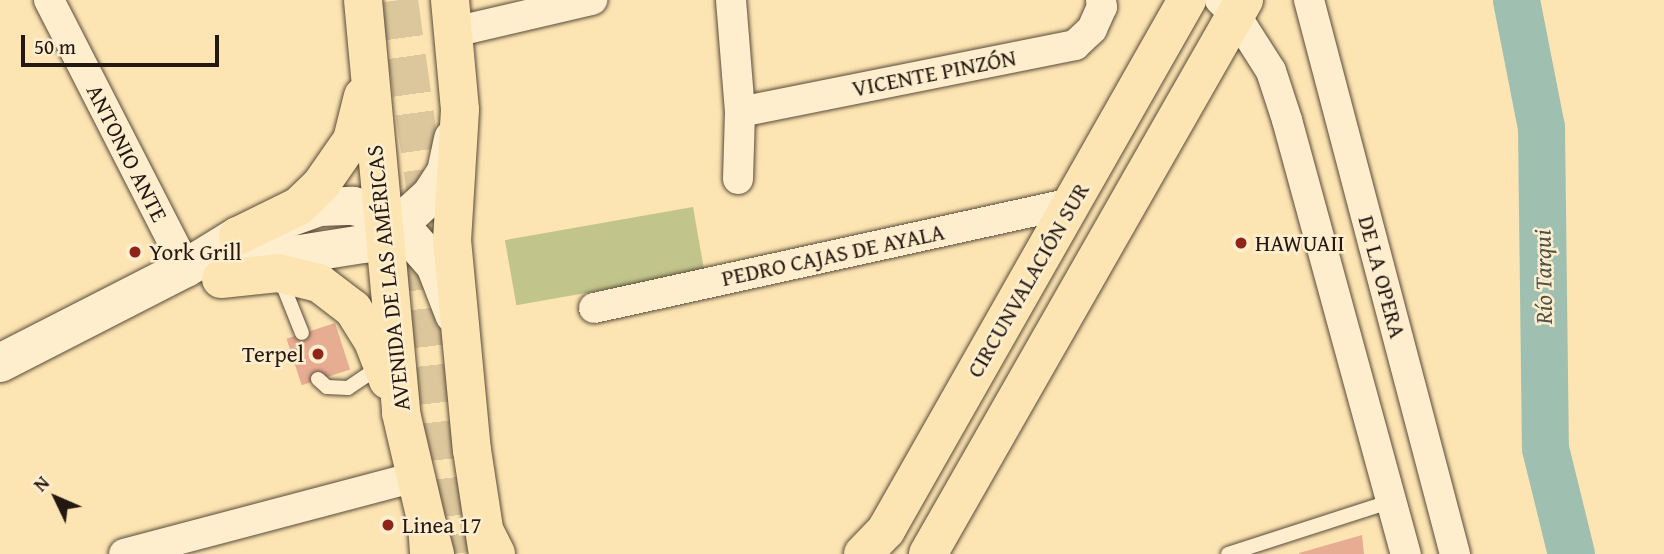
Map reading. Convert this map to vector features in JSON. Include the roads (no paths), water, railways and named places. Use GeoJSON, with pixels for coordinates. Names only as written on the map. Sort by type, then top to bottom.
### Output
{"type":"FeatureCollection","features":[{"type":"Feature","properties":{"kind":"main road","name":"AVENIDA DE LAS AMÉRICAS"},"geometry":{"type":"LineString","coordinates":[[363,0],[368,74],[389,225],[401,414],[430,544]]}},
{"type":"Feature","properties":{"kind":"main road","name":"CIRCUNVALACIÓN SUR"},"geometry":{"type":"LineString","coordinates":[[863,554],[886,530],[1187,0]]}},
{"type":"Feature","properties":{"kind":"main road"},"geometry":{"type":"LineString","coordinates":[[929,554],[1233,5]]}},
{"type":"Feature","properties":{"kind":"main road"},"geometry":{"type":"LineString","coordinates":[[452,16],[460,110],[452,240],[472,450],[490,547]]}},
{"type":"Feature","properties":{"kind":"main road"},"geometry":{"type":"LineString","coordinates":[[238,236],[299,206],[320,186],[352,140],[368,74]]}},
{"type":"Feature","properties":{"kind":"main road"},"geometry":{"type":"LineString","coordinates":[[203,274],[278,273],[319,283],[353,309],[373,341],[401,414]]}},
{"type":"Feature","properties":{"kind":"street","name":"ANTONIO ANTE"},"geometry":{"type":"LineString","coordinates":[[49,0],[203,274]]}},
{"type":"Feature","properties":{"kind":"street"},"geometry":{"type":"LineString","coordinates":[[452,16],[592,0]]}},
{"type":"Feature","properties":{"kind":"street"},"geometry":{"type":"LineString","coordinates":[[731,0],[740,112],[738,179]]}},
{"type":"Feature","properties":{"kind":"street","name":"VICENTE PINZÓN"},"geometry":{"type":"LineString","coordinates":[[740,112],[1074,46],[1092,29],[1102,6],[1101,0]]}},
{"type":"Feature","properties":{"kind":"street","name":"DE LA OPERA"},"geometry":{"type":"LineString","coordinates":[[1309,0],[1455,554]]}},
{"type":"Feature","properties":{"kind":"street"},"geometry":{"type":"LineString","coordinates":[[1233,5],[1271,71],[1287,120],[1406,554]]}},
{"type":"Feature","properties":{"kind":"street"},"geometry":{"type":"LineString","coordinates":[[203,274],[363,244],[432,195],[446,172],[460,110]]}},
{"type":"Feature","properties":{"kind":"street","name":"PEDRO CAJAS DE AYALA"},"geometry":{"type":"LineString","coordinates":[[594,308],[1072,203]]}},
{"type":"Feature","properties":{"kind":"street"},"geometry":{"type":"LineString","coordinates":[[2,363],[176,298],[203,274],[238,236],[319,207],[353,206],[389,225],[435,265],[452,306],[463,356]]}},
{"type":"Feature","properties":{"kind":"street"},"geometry":{"type":"LineString","coordinates":[[124,554],[415,477]]}},
{"type":"Feature","properties":{"kind":"lane"},"geometry":{"type":"LineString","coordinates":[[278,273],[302,333]]}},
{"type":"Feature","properties":{"kind":"lane"},"geometry":{"type":"LineString","coordinates":[[318,379],[327,387],[348,388],[382,365]]}},
{"type":"Feature","properties":{"kind":"lane"},"geometry":{"type":"LineString","coordinates":[[1228,554],[1392,501]]}},
{"type":"Feature","properties":{"kind":"waterway","name":"Río Tarqui"},"geometry":{"type":"LineString","coordinates":[[1516,0],[1541,127],[1545,448],[1571,554]]}},
{"type":"Feature","properties":{"kind":"tunnel"},"geometry":{"type":"LineString","coordinates":[[399,0],[438,282]]}},
{"type":"Feature","properties":{"kind":"tunnel"},"geometry":{"type":"LineString","coordinates":[[418,252],[453,554]]}},
{"type":"Feature","properties":{"kind":"place","name":"HAWUAII"},"geometry":{"type":"Point","coordinates":[1241,243]}},
{"type":"Feature","properties":{"kind":"place","name":"York Grill"},"geometry":{"type":"Point","coordinates":[135,252]}},
{"type":"Feature","properties":{"kind":"place","name":"Terpel"},"geometry":{"type":"Point","coordinates":[318,354]}},
{"type":"Feature","properties":{"kind":"place","name":"Linea 17"},"geometry":{"type":"Point","coordinates":[388,525]}}]}
